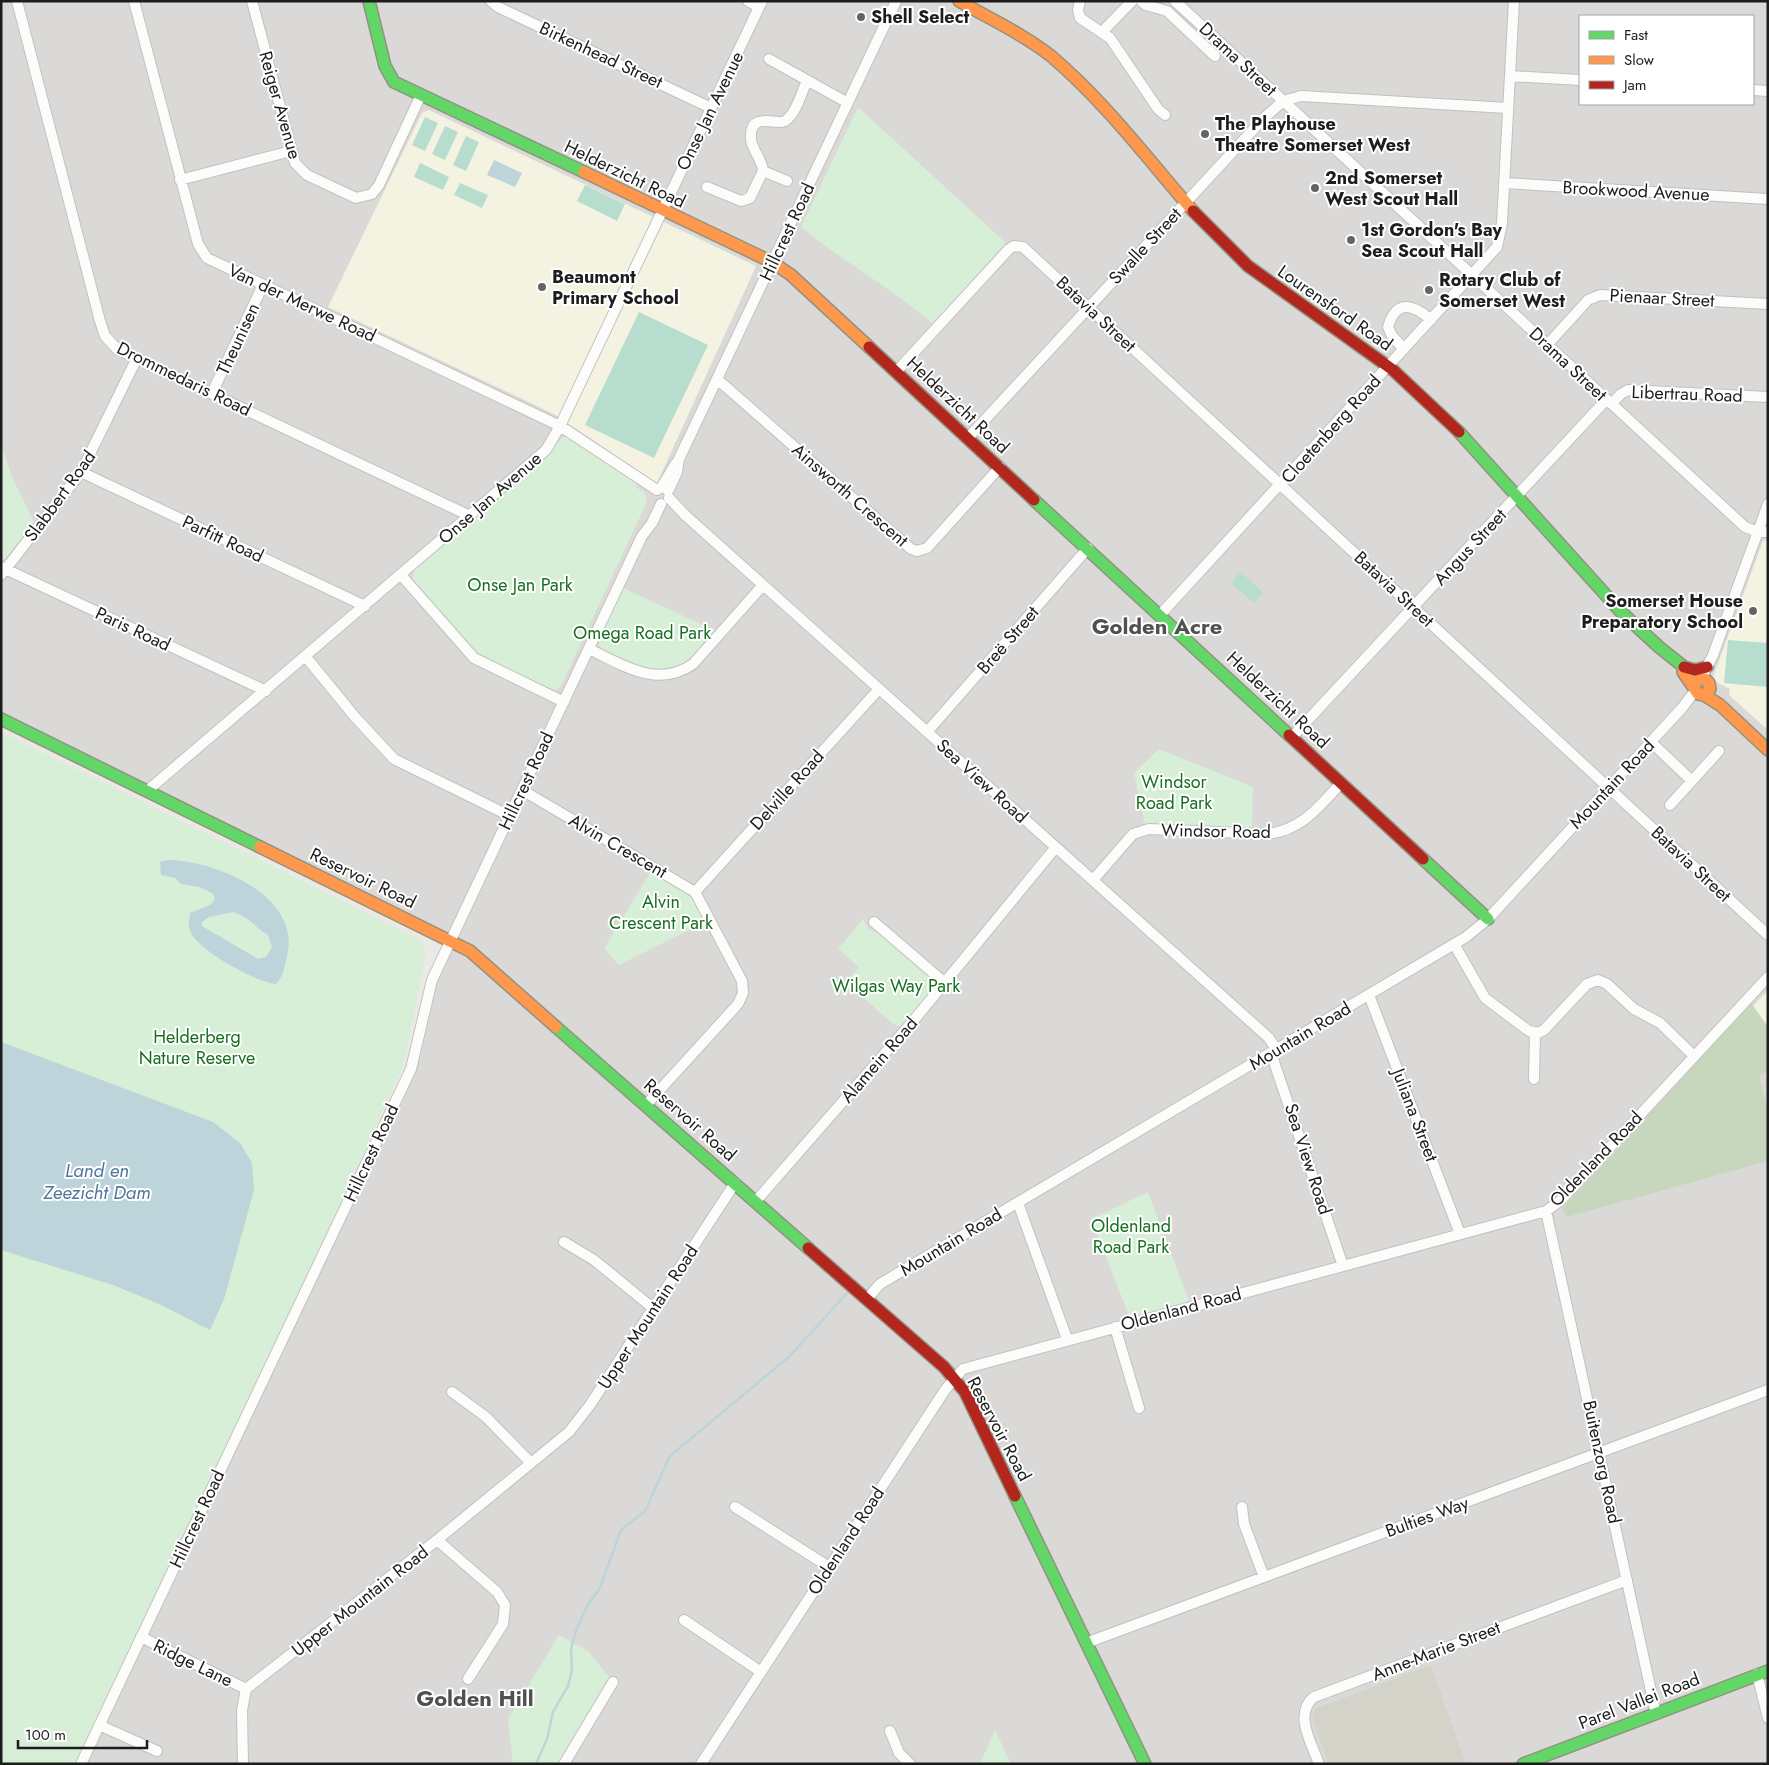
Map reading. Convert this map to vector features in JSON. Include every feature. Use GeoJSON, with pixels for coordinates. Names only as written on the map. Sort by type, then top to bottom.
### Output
{"type":"FeatureCollection","features":[{"type":"Feature","properties":{"kind":"street","name":"Drommedaris Road"},"geometry":{"type":"LineString","coordinates":[[17,1],[105,336],[117,349],[470,516]]}},
{"type":"Feature","properties":{"kind":"street","name":"Van der Merwe Road"},"geometry":{"type":"LineString","coordinates":[[134,1],[180,180],[198,244],[203,254],[263,285],[560,426],[662,496]]}},
{"type":"Feature","properties":{"kind":"street","name":"Reiger Avenue"},"geometry":{"type":"LineString","coordinates":[[252,1],[291,151],[295,163],[307,175],[356,198],[367,196],[379,184],[421,95]]}},
{"type":"Feature","properties":{"kind":"street","name":"Helderzicht Road"},"geometry":{"type":"LineString","coordinates":[[369,1],[389,76],[394,82],[772,262],[792,275],[1488,919]]}},
{"type":"Feature","properties":{"kind":"street","name":"Birkenhead Street"},"geometry":{"type":"LineString","coordinates":[[491,1],[498,7],[711,108]]}},
{"type":"Feature","properties":{"kind":"street"},"geometry":{"type":"LineString","coordinates":[[748,1],[761,4]]}},
{"type":"Feature","properties":{"kind":"street","name":"Lourensford Road"},"geometry":{"type":"LineString","coordinates":[[959,1],[1034,45],[1062,66],[1095,99],[1223,244],[1257,275],[1389,366],[1428,400],[1517,495],[1585,574],[1768,750]]}},
{"type":"Feature","properties":{"kind":"street"},"geometry":{"type":"LineString","coordinates":[[1080,1],[1078,10],[1080,18],[1089,26],[1102,32],[1124,57],[1158,109],[1165,115]]}},
{"type":"Feature","properties":{"kind":"street"},"geometry":{"type":"LineString","coordinates":[[1102,32],[1132,1]]}},
{"type":"Feature","properties":{"kind":"street"},"geometry":{"type":"LineString","coordinates":[[1141,1],[1146,5],[1167,11],[1215,56]]}},
{"type":"Feature","properties":{"kind":"street","name":"Drama Street"},"geometry":{"type":"LineString","coordinates":[[1176,1],[1745,527],[1763,532]]}},
{"type":"Feature","properties":{"kind":"street","name":"Cloetenberg Road"},"geometry":{"type":"LineString","coordinates":[[1160,615],[1472,275],[1498,243],[1504,183],[1514,1]]}},
{"type":"Feature","properties":{"kind":"street","name":"Hillcrest Road"},"geometry":{"type":"LineString","coordinates":[[81,1764],[411,1069],[416,1057],[429,989],[451,941],[642,536],[652,523],[671,469],[679,459],[896,3]]}},
{"type":"Feature","properties":{"kind":"street","name":"Onse Jan Avenue"},"geometry":{"type":"LineString","coordinates":[[148,791],[266,692],[546,450],[560,426],[761,4]]}},
{"type":"Feature","properties":{"kind":"street"},"geometry":{"type":"LineString","coordinates":[[770,59],[848,103]]}},
{"type":"Feature","properties":{"kind":"street"},"geometry":{"type":"LineString","coordinates":[[1510,76],[1579,80]]}},
{"type":"Feature","properties":{"kind":"street"},"geometry":{"type":"LineString","coordinates":[[707,186],[734,199],[746,201],[754,193],[763,171],[751,140],[752,130],[756,123],[764,120],[777,122],[786,120],[792,113],[808,80]]}},
{"type":"Feature","properties":{"kind":"street"},"geometry":{"type":"LineString","coordinates":[[1754,90],[1768,91]]}},
{"type":"Feature","properties":{"kind":"street"},"geometry":{"type":"LineString","coordinates":[[1283,101],[1301,96],[1508,108]]}},
{"type":"Feature","properties":{"kind":"street","name":"Swalle Street"},"geometry":{"type":"LineString","coordinates":[[968,438],[1186,202],[1283,101]]}},
{"type":"Feature","properties":{"kind":"street"},"geometry":{"type":"LineString","coordinates":[[180,180],[291,151]]}},
{"type":"Feature","properties":{"kind":"street"},"geometry":{"type":"LineString","coordinates":[[763,171],[787,181]]}},
{"type":"Feature","properties":{"kind":"street","name":"Brookwood Avenue"},"geometry":{"type":"LineString","coordinates":[[1504,183],[1768,199]]}},
{"type":"Feature","properties":{"kind":"street","name":"Batavia Street"},"geometry":{"type":"LineString","coordinates":[[896,372],[1009,249],[1017,246],[1026,249],[1768,936]]}},
{"type":"Feature","properties":{"kind":"street","name":"Theunisen"},"geometry":{"type":"LineString","coordinates":[[212,393],[263,285]]}},
{"type":"Feature","properties":{"kind":"street","name":"Pienaar Street"},"geometry":{"type":"LineString","coordinates":[[1547,345],[1588,300],[1600,295],[1768,304]]}},
{"type":"Feature","properties":{"kind":"street"},"geometry":{"type":"LineString","coordinates":[[1404,349],[1392,336],[1388,328],[1396,311],[1403,306],[1411,307],[1431,320]]}},
{"type":"Feature","properties":{"kind":"street","name":"Slabbert Road"},"geometry":{"type":"LineString","coordinates":[[3,570],[81,472],[137,358]]}},
{"type":"Feature","properties":{"kind":"street","name":"Ainsworth Crescent"},"geometry":{"type":"LineString","coordinates":[[717,379],[911,549],[917,551],[927,548],[1000,467]]}},
{"type":"Feature","properties":{"kind":"street","name":"Libertrau Road"},"geometry":{"type":"LineString","coordinates":[[1608,402],[1628,390],[1768,397]]}},
{"type":"Feature","properties":{"kind":"street","name":"Angus Street"},"geometry":{"type":"LineString","coordinates":[[1292,737],[1517,495],[1608,402]]}},
{"type":"Feature","properties":{"kind":"street","name":"Parfitt Road"},"geometry":{"type":"LineString","coordinates":[[81,472],[365,606]]}},
{"type":"Feature","properties":{"kind":"street","name":"Sea View Road"},"geometry":{"type":"LineString","coordinates":[[662,496],[1269,1038],[1344,1266]]}},
{"type":"Feature","properties":{"kind":"street"},"geometry":{"type":"LineString","coordinates":[[1701,687],[1763,532],[1768,504]]}},
{"type":"Feature","properties":{"kind":"street","name":"Breë Street"},"geometry":{"type":"LineString","coordinates":[[928,732],[1088,548]]}},
{"type":"Feature","properties":{"kind":"street","name":"Paris Road"},"geometry":{"type":"LineString","coordinates":[[3,570],[266,692]]}},
{"type":"Feature","properties":{"kind":"street"},"geometry":{"type":"LineString","coordinates":[[401,575],[474,658],[564,702]]}},
{"type":"Feature","properties":{"kind":"street"},"geometry":{"type":"LineString","coordinates":[[589,649],[648,675],[664,676],[680,672],[693,664],[763,585]]}},
{"type":"Feature","properties":{"kind":"street"},"geometry":{"type":"LineString","coordinates":[[1701,687],[1713,654]]}},
{"type":"Feature","properties":{"kind":"street"},"geometry":{"type":"LineString","coordinates":[[306,657],[355,717],[394,759],[510,816]]}},
{"type":"Feature","properties":{"kind":"street"},"geometry":{"type":"LineString","coordinates":[[1679,664],[1695,670],[1707,667]]}},
{"type":"Feature","properties":{"kind":"street","name":"Mountain Road"},"geometry":{"type":"LineString","coordinates":[[867,1299],[880,1284],[1454,944],[1488,919],[1701,687]]}},
{"type":"Feature","properties":{"kind":"street","name":"Delville Road"},"geometry":{"type":"LineString","coordinates":[[695,892],[879,688]]}},
{"type":"Feature","properties":{"kind":"street","name":"Reservoir Road"},"geometry":{"type":"LineString","coordinates":[[1,719],[470,951],[944,1367],[965,1392],[1145,1764]]}},
{"type":"Feature","properties":{"kind":"street"},"geometry":{"type":"LineString","coordinates":[[1651,742],[1692,781]]}},
{"type":"Feature","properties":{"kind":"street"},"geometry":{"type":"LineString","coordinates":[[1670,805],[1719,751]]}},
{"type":"Feature","properties":{"kind":"street","name":"Windsor Road"},"geometry":{"type":"LineString","coordinates":[[1092,880],[1137,832],[1149,829],[1266,834],[1284,831],[1307,820],[1342,783]]}},
{"type":"Feature","properties":{"kind":"street","name":"Alvin Crescent"},"geometry":{"type":"LineString","coordinates":[[522,790],[695,892]]}},
{"type":"Feature","properties":{"kind":"street","name":"Alamein Road"},"geometry":{"type":"LineString","coordinates":[[756,1201],[945,983],[1056,847]]}},
{"type":"Feature","properties":{"kind":"street"},"geometry":{"type":"LineString","coordinates":[[646,1105],[738,1004],[743,993],[742,981],[695,892]]}},
{"type":"Feature","properties":{"kind":"street"},"geometry":{"type":"LineString","coordinates":[[874,922],[945,983]]}},
{"type":"Feature","properties":{"kind":"street"},"geometry":{"type":"LineString","coordinates":[[1454,944],[1485,998],[1526,1030],[1535,1033],[1544,1030],[1587,984],[1598,980],[1606,984],[1634,1009],[1660,1024],[1694,1056]]}},
{"type":"Feature","properties":{"kind":"street","name":"Oldenland Road"},"geometry":{"type":"LineString","coordinates":[[705,1762],[761,1672],[945,1390],[969,1366],[1546,1212],[1560,1201],[1768,976]]}},
{"type":"Feature","properties":{"kind":"street","name":"Juliana Street"},"geometry":{"type":"LineString","coordinates":[[1369,995],[1460,1234]]}},
{"type":"Feature","properties":{"kind":"street"},"geometry":{"type":"LineString","coordinates":[[1534,1079],[1535,1033]]}},
{"type":"Feature","properties":{"kind":"street","name":"Upper Mountain Road"},"geometry":{"type":"LineString","coordinates":[[246,1689],[437,1540],[576,1425],[735,1183]]}},
{"type":"Feature","properties":{"kind":"street"},"geometry":{"type":"LineString","coordinates":[[1018,1203],[1068,1339]]}},
{"type":"Feature","properties":{"kind":"street","name":"Buitenzorg Road"},"geometry":{"type":"LineString","coordinates":[[1546,1212],[1656,1714]]}},
{"type":"Feature","properties":{"kind":"street"},"geometry":{"type":"LineString","coordinates":[[564,1242],[594,1260],[654,1309]]}},
{"type":"Feature","properties":{"kind":"street"},"geometry":{"type":"LineString","coordinates":[[1115,1327],[1139,1408]]}},
{"type":"Feature","properties":{"kind":"street","name":"Bulties Way"},"geometry":{"type":"LineString","coordinates":[[1086,1643],[1768,1390]]}},
{"type":"Feature","properties":{"kind":"street"},"geometry":{"type":"LineString","coordinates":[[452,1392],[486,1417],[531,1463]]}},
{"type":"Feature","properties":{"kind":"street"},"geometry":{"type":"LineString","coordinates":[[734,1507],[829,1567]]}},
{"type":"Feature","properties":{"kind":"street"},"geometry":{"type":"LineString","coordinates":[[1242,1507],[1244,1524],[1264,1577]]}},
{"type":"Feature","properties":{"kind":"street"},"geometry":{"type":"LineString","coordinates":[[437,1540],[497,1592],[505,1605],[503,1624],[468,1679]]}},
{"type":"Feature","properties":{"kind":"street","name":"Anne-Marie Street"},"geometry":{"type":"LineString","coordinates":[[1319,1764],[1303,1719],[1306,1706],[1314,1697],[1627,1580]]}},
{"type":"Feature","properties":{"kind":"street"},"geometry":{"type":"LineString","coordinates":[[684,1620],[761,1672]]}},
{"type":"Feature","properties":{"kind":"street","name":"Ridge Lane"},"geometry":{"type":"LineString","coordinates":[[141,1637],[246,1689]]}},
{"type":"Feature","properties":{"kind":"street"},"geometry":{"type":"LineString","coordinates":[[1762,1673],[1768,1718]]}},
{"type":"Feature","properties":{"kind":"street","name":"Parel Vallei Road"},"geometry":{"type":"LineString","coordinates":[[1523,1764],[1762,1673]]}},
{"type":"Feature","properties":{"kind":"street"},"geometry":{"type":"LineString","coordinates":[[564,1764],[613,1682]]}},
{"type":"Feature","properties":{"kind":"street"},"geometry":{"type":"LineString","coordinates":[[243,1764],[242,1710],[246,1689]]}},
{"type":"Feature","properties":{"kind":"street"},"geometry":{"type":"LineString","coordinates":[[99,1725],[157,1751]]}},
{"type":"Feature","properties":{"kind":"street"},"geometry":{"type":"LineString","coordinates":[[890,1731],[899,1753],[910,1764]]}},
{"type":"Feature","properties":{"kind":"shaded area"},"geometry":{"type":"Polygon","coordinates":[[[1,1],[1768,1],[1768,1764],[83,1764],[413,1070],[428,1000],[450,941],[1,719],[1,1]]]}},
{"type":"Feature","properties":{"kind":"shaded area","name":"Beaumont Primary School"},"geometry":{"type":"Polygon","coordinates":[[[429,110],[756,266],[657,483],[554,414],[328,307],[422,113],[429,110]]]}},
{"type":"Feature","properties":{"kind":"shaded area","name":"Somerset House Preparatory School"},"geometry":{"type":"Polygon","coordinates":[[[1768,540],[1768,730],[1729,695],[1730,689],[1712,680],[1763,541],[1768,540]]]}},
{"type":"Feature","properties":{"kind":"shaded area"},"geometry":{"type":"Polygon","coordinates":[[[1768,990],[1768,1027],[1753,1006],[1768,990]]]}},
{"type":"Feature","properties":{"kind":"shaded area"},"geometry":{"type":"Polygon","coordinates":[[[1751,1003],[1768,1027],[1768,1071],[1759,1076],[1768,1110],[1768,1161],[1567,1217],[1562,1209],[1751,1003]]]}},
{"type":"Feature","properties":{"kind":"shaded area"},"geometry":{"type":"Polygon","coordinates":[[[1431,1665],[1466,1764],[1329,1764],[1312,1717],[1315,1709],[1431,1665]]]}},
{"type":"Feature","properties":{"kind":"green space"},"geometry":{"type":"Polygon","coordinates":[[[858,107],[1006,243],[933,324],[801,227],[858,107]]]}},
{"type":"Feature","properties":{"kind":"green space"},"geometry":{"type":"Polygon","coordinates":[[[425,117],[438,123],[425,151],[412,145],[425,117]]]}},
{"type":"Feature","properties":{"kind":"green space"},"geometry":{"type":"Polygon","coordinates":[[[445,126],[458,132],[445,160],[432,154],[445,126]]]}},
{"type":"Feature","properties":{"kind":"green space"},"geometry":{"type":"Polygon","coordinates":[[[466,136],[479,142],[466,171],[453,165],[466,136]]]}},
{"type":"Feature","properties":{"kind":"green space"},"geometry":{"type":"Polygon","coordinates":[[[420,163],[449,177],[443,190],[414,177],[420,163]]]}},
{"type":"Feature","properties":{"kind":"green space"},"geometry":{"type":"Polygon","coordinates":[[[460,183],[488,195],[482,208],[454,195],[460,183]]]}},
{"type":"Feature","properties":{"kind":"green space"},"geometry":{"type":"Polygon","coordinates":[[[585,185],[625,204],[617,221],[577,201],[585,185]]]}},
{"type":"Feature","properties":{"kind":"green space"},"geometry":{"type":"Polygon","coordinates":[[[639,312],[708,345],[654,458],[585,425],[639,312]]]}},
{"type":"Feature","properties":{"kind":"green space","name":"Onse Jan Park"},"geometry":{"type":"Polygon","coordinates":[[[563,437],[569,438],[637,484],[636,487],[645,493],[647,502],[561,686],[556,690],[548,688],[547,690],[476,655],[412,581],[414,570],[526,474],[563,437]]]}},
{"type":"Feature","properties":{"kind":"green space"},"geometry":{"type":"Polygon","coordinates":[[[1,444],[12,477],[34,522],[5,559],[1,559],[1,444]]]}},
{"type":"Feature","properties":{"kind":"green space"},"geometry":{"type":"Polygon","coordinates":[[[1241,572],[1263,593],[1254,603],[1231,583],[1241,572]]]}},
{"type":"Feature","properties":{"kind":"green space","name":"Omega Road Park"},"geometry":{"type":"Polygon","coordinates":[[[623,588],[716,631],[686,661],[666,670],[641,667],[610,655],[599,646],[599,640],[623,588]]]}},
{"type":"Feature","properties":{"kind":"green space"},"geometry":{"type":"Polygon","coordinates":[[[1728,640],[1768,643],[1768,687],[1724,683],[1728,640]]]}},
{"type":"Feature","properties":{"kind":"green space","name":"Helderberg Nature Reserve"},"geometry":{"type":"Polygon","coordinates":[[[1,732],[419,939],[426,954],[404,1064],[347,1190],[75,1764],[1,1764],[1,732]]]}},
{"type":"Feature","properties":{"kind":"green space","name":"Windsor Road Park"},"geometry":{"type":"Polygon","coordinates":[[[1159,749],[1253,787],[1252,829],[1145,826],[1134,773],[1159,749]]]}},
{"type":"Feature","properties":{"kind":"green space","name":"Alvin Crescent Park"},"geometry":{"type":"Polygon","coordinates":[[[651,871],[691,897],[705,922],[619,965],[604,949],[651,871]]]}},
{"type":"Feature","properties":{"kind":"green space","name":"Wilgas Way Park"},"geometry":{"type":"Polygon","coordinates":[[[863,919],[868,929],[880,934],[931,977],[934,982],[934,988],[901,1027],[893,1024],[846,982],[859,967],[838,949],[863,919]]]}},
{"type":"Feature","properties":{"kind":"green space","name":"Oldenland Road Park"},"geometry":{"type":"Polygon","coordinates":[[[1148,1192],[1189,1301],[1130,1318],[1091,1219],[1148,1192]]]}},
{"type":"Feature","properties":{"kind":"green space"},"geometry":{"type":"Polygon","coordinates":[[[559,1635],[588,1651],[613,1682],[564,1764],[513,1764],[508,1719],[559,1635]]]}},
{"type":"Feature","properties":{"kind":"green space"},"geometry":{"type":"Polygon","coordinates":[[[995,1730],[1011,1764],[980,1764],[995,1730]]]}},
{"type":"Feature","properties":{"kind":"water"},"geometry":{"type":"Polygon","coordinates":[[[494,160],[522,173],[515,187],[487,175],[494,160]]]}},
{"type":"Feature","properties":{"kind":"water"},"geometry":{"type":"Polygon","coordinates":[[[167,860],[187,862],[208,867],[230,875],[251,886],[268,899],[281,916],[288,935],[287,956],[280,978],[276,984],[242,972],[216,957],[196,940],[189,928],[190,913],[212,904],[215,898],[212,893],[200,887],[181,884],[175,878],[161,875],[160,862],[167,860]],[[233,912],[209,917],[202,922],[202,926],[258,959],[266,957],[272,947],[268,935],[239,914],[233,912]]]}},
{"type":"Feature","properties":{"kind":"water","name":"Land en Zeezicht Dam"},"geometry":{"type":"Polygon","coordinates":[[[1,1042],[213,1122],[240,1143],[252,1163],[254,1190],[224,1299],[210,1330],[159,1304],[113,1285],[1,1250],[1,1042]]]}},
{"type":"Feature","properties":{"kind":"waterway"},"geometry":{"type":"LineString","coordinates":[[536,1764],[547,1739],[553,1712],[568,1686],[572,1670],[571,1649],[576,1631],[587,1606],[600,1588],[621,1530],[645,1511],[670,1456],[790,1356],[847,1293]]}},
{"type":"Feature","properties":{"kind":"traffic: fast"},"geometry":{"type":"LineString","coordinates":[[369,1],[385,66],[394,82],[584,172]]}},
{"type":"Feature","properties":{"kind":"traffic: fast"},"geometry":{"type":"LineString","coordinates":[[1459,432],[1622,613],[1659,647],[1699,679]]}},
{"type":"Feature","properties":{"kind":"traffic: fast"},"geometry":{"type":"LineString","coordinates":[[1034,500],[1289,735]]}},
{"type":"Feature","properties":{"kind":"traffic: fast"},"geometry":{"type":"LineString","coordinates":[[1,719],[260,847]]}},
{"type":"Feature","properties":{"kind":"traffic: fast"},"geometry":{"type":"LineString","coordinates":[[1423,859],[1488,919]]}},
{"type":"Feature","properties":{"kind":"traffic: fast"},"geometry":{"type":"LineString","coordinates":[[556,1027],[808,1248]]}},
{"type":"Feature","properties":{"kind":"traffic: fast"},"geometry":{"type":"LineString","coordinates":[[1015,1496],[1145,1764]]}},
{"type":"Feature","properties":{"kind":"traffic: fast"},"geometry":{"type":"LineString","coordinates":[[1523,1764],[1768,1671]]}},
{"type":"Feature","properties":{"kind":"traffic: slow"},"geometry":{"type":"LineString","coordinates":[[959,1],[1006,27],[1051,56],[1090,92],[1193,211]]}},
{"type":"Feature","properties":{"kind":"traffic: slow"},"geometry":{"type":"LineString","coordinates":[[584,172],[772,262],[791,275],[869,347]]}},
{"type":"Feature","properties":{"kind":"traffic: slow"},"geometry":{"type":"LineString","coordinates":[[1683,672],[1698,694],[1704,695],[1710,689],[1709,683],[1705,679],[1699,679],[1694,685]]}},
{"type":"Feature","properties":{"kind":"traffic: slow"},"geometry":{"type":"LineString","coordinates":[[1704,695],[1720,705],[1768,750]]}},
{"type":"Feature","properties":{"kind":"traffic: slow"},"geometry":{"type":"LineString","coordinates":[[260,847],[470,951],[556,1027]]}},
{"type":"Feature","properties":{"kind":"traffic: jam"},"geometry":{"type":"LineString","coordinates":[[1193,211],[1248,266],[1393,370],[1459,432]]}},
{"type":"Feature","properties":{"kind":"traffic: jam"},"geometry":{"type":"LineString","coordinates":[[869,347],[1034,500]]}},
{"type":"Feature","properties":{"kind":"traffic: jam"},"geometry":{"type":"LineString","coordinates":[[1684,667],[1695,670],[1707,667]]}},
{"type":"Feature","properties":{"kind":"traffic: jam"},"geometry":{"type":"LineString","coordinates":[[1289,735],[1423,859]]}},
{"type":"Feature","properties":{"kind":"traffic: jam"},"geometry":{"type":"LineString","coordinates":[[808,1248],[944,1367],[965,1392],[1015,1496]]}},
{"type":"Feature","properties":{"kind":"place","name":"Shell Select"},"geometry":{"type":"Point","coordinates":[861,17]}},
{"type":"Feature","properties":{"kind":"place","name":"The Playhouse Theatre Somerset West"},"geometry":{"type":"Point","coordinates":[1205,134]}},
{"type":"Feature","properties":{"kind":"place","name":"2nd Somerset West Scout Hall"},"geometry":{"type":"Point","coordinates":[1315,188]}},
{"type":"Feature","properties":{"kind":"place","name":"1st Gordon's Bay Sea Scout Hall"},"geometry":{"type":"Point","coordinates":[1351,240]}},
{"type":"Feature","properties":{"kind":"place","name":"Beaumont Primary School"},"geometry":{"type":"Point","coordinates":[542,287]}},
{"type":"Feature","properties":{"kind":"place","name":"Rotary Club of Somerset West"},"geometry":{"type":"Point","coordinates":[1429,290]}},
{"type":"Feature","properties":{"kind":"place","name":"Somerset House Preparatory School"},"geometry":{"type":"Point","coordinates":[1753,611]}},
{"type":"Feature","properties":{"kind":"district","name":"Golden Acre"},"geometry":{"type":"Point","coordinates":[1157,626]}},
{"type":"Feature","properties":{"kind":"district","name":"Golden Hill"},"geometry":{"type":"Point","coordinates":[475,1698]}}]}
